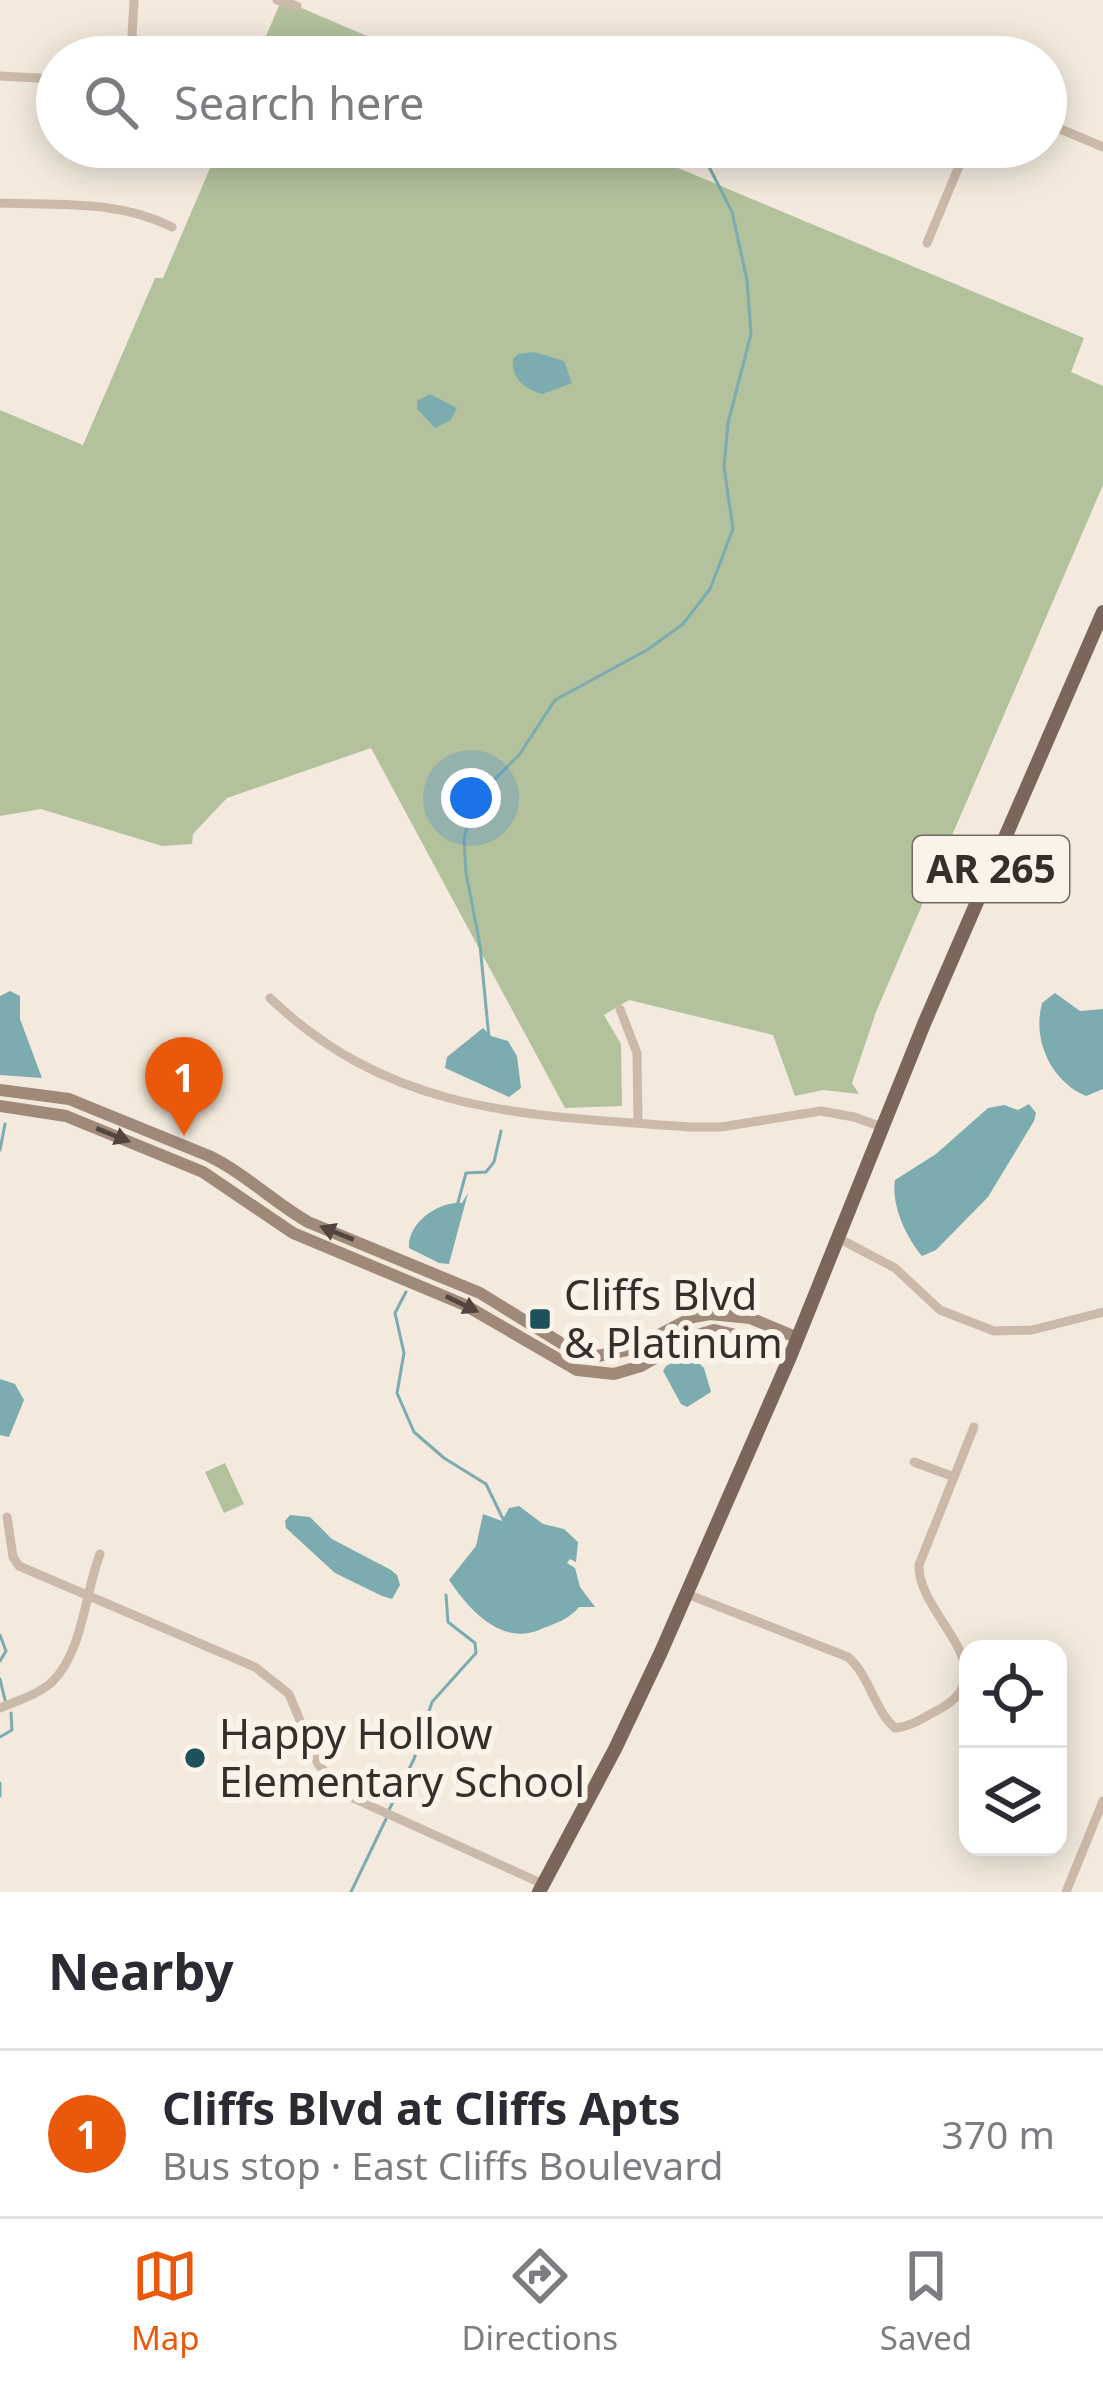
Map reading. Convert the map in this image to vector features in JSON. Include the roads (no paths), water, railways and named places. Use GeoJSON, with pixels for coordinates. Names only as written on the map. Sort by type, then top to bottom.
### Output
{"type":"FeatureCollection","features":[{"type":"Feature","properties":{"kind":"main road","name":"AR 265"},"geometry":{"type":"LineString","coordinates":[[541,1888],[644,1689],[686,1594],[1103,612]]}},
{"type":"Feature","properties":{"kind":"street"},"geometry":{"type":"LineString","coordinates":[[133,36],[134,0]]}},
{"type":"Feature","properties":{"kind":"street"},"geometry":{"type":"LineString","coordinates":[[277,0],[297,6]]}},
{"type":"Feature","properties":{"kind":"street"},"geometry":{"type":"LineString","coordinates":[[0,76],[36,78]]}},
{"type":"Feature","properties":{"kind":"street"},"geometry":{"type":"LineString","coordinates":[[1067,132],[1103,147]]}},
{"type":"Feature","properties":{"kind":"street"},"geometry":{"type":"LineString","coordinates":[[927,243],[958,168]]}},
{"type":"Feature","properties":{"kind":"street"},"geometry":{"type":"LineString","coordinates":[[0,202],[120,208],[172,227]]}},
{"type":"Feature","properties":{"kind":"street"},"geometry":{"type":"LineString","coordinates":[[269,998],[306,1030],[361,1065],[421,1091],[498,1112],[721,1127],[820,1111],[882,1127]]}},
{"type":"Feature","properties":{"kind":"street"},"geometry":{"type":"LineString","coordinates":[[620,1009],[637,1053],[638,1123]]}},
{"type":"Feature","properties":{"kind":"street"},"geometry":{"type":"LineString","coordinates":[[0,1090],[69,1099],[209,1156],[308,1222],[480,1293],[579,1351],[611,1355],[694,1317],[728,1313],[798,1338]]}},
{"type":"Feature","properties":{"kind":"street"},"geometry":{"type":"LineString","coordinates":[[0,1106],[65,1116],[202,1172],[293,1233],[465,1305],[577,1370],[614,1373],[641,1366],[691,1337],[714,1330],[754,1340],[790,1357]]}},
{"type":"Feature","properties":{"kind":"street"},"geometry":{"type":"LineString","coordinates":[[838,1238],[895,1268],[940,1310],[994,1331],[1032,1330],[1103,1312]]}},
{"type":"Feature","properties":{"kind":"street"},"geometry":{"type":"LineString","coordinates":[[686,1594],[848,1658],[895,1728],[948,1705],[966,1681],[962,1656],[919,1573],[974,1427]]}},
{"type":"Feature","properties":{"kind":"street"},"geometry":{"type":"LineString","coordinates":[[914,1462],[954,1477]]}},
{"type":"Feature","properties":{"kind":"street"},"geometry":{"type":"LineString","coordinates":[[7,1517],[13,1557],[19,1566],[267,1673],[296,1705],[326,1776],[344,1794],[541,1888]]}},
{"type":"Feature","properties":{"kind":"street"},"geometry":{"type":"LineString","coordinates":[[0,1708],[54,1681],[87,1610],[100,1554]]}},
{"type":"Feature","properties":{"kind":"street"},"geometry":{"type":"LineString","coordinates":[[1066,1892],[1103,1802]]}},
{"type":"Feature","properties":{"kind":"water"},"geometry":{"type":"Polygon","coordinates":[[[534,352],[564,361],[572,383],[543,394],[525,386],[514,372],[513,359],[534,352]]]}},
{"type":"Feature","properties":{"kind":"water"},"geometry":{"type":"Polygon","coordinates":[[[430,394],[457,408],[451,420],[435,428],[417,409],[417,401],[430,394]]]}},
{"type":"Feature","properties":{"kind":"water"},"geometry":{"type":"Polygon","coordinates":[[[10,991],[20,996],[20,1019],[42,1078],[0,1075],[0,996],[10,991]]]}},
{"type":"Feature","properties":{"kind":"water"},"geometry":{"type":"Polygon","coordinates":[[[1055,993],[1080,1011],[1103,1009],[1103,1089],[1086,1096],[1054,1070],[1042,1045],[1042,1003],[1055,993]]]}},
{"type":"Feature","properties":{"kind":"water"},"geometry":{"type":"Polygon","coordinates":[[[483,1028],[508,1041],[517,1056],[521,1088],[509,1097],[445,1068],[447,1057],[483,1028]]]}},
{"type":"Feature","properties":{"kind":"water"},"geometry":{"type":"Polygon","coordinates":[[[1029,1104],[1036,1113],[1034,1121],[988,1197],[936,1250],[922,1256],[901,1220],[895,1180],[936,1154],[988,1108],[1004,1105],[1018,1110],[1029,1104]]]}},
{"type":"Feature","properties":{"kind":"water"},"geometry":{"type":"Polygon","coordinates":[[[468,1193],[449,1264],[409,1248],[413,1230],[426,1215],[462,1203],[468,1193]]]}},
{"type":"Feature","properties":{"kind":"water"},"geometry":{"type":"Polygon","coordinates":[[[690,1354],[704,1368],[711,1392],[687,1407],[663,1371],[690,1354]]]}},
{"type":"Feature","properties":{"kind":"water"},"geometry":{"type":"Polygon","coordinates":[[[0,1379],[15,1384],[24,1400],[9,1437],[0,1435],[0,1379]]]}},
{"type":"Feature","properties":{"kind":"water"},"geometry":{"type":"Polygon","coordinates":[[[519,1506],[543,1524],[564,1529],[578,1542],[576,1562],[570,1559],[567,1563],[575,1568],[580,1587],[595,1607],[579,1607],[560,1621],[525,1634],[486,1621],[449,1580],[476,1546],[483,1514],[502,1521],[509,1508],[519,1506]]]}},
{"type":"Feature","properties":{"kind":"water"},"geometry":{"type":"Polygon","coordinates":[[[290,1515],[310,1517],[332,1539],[391,1570],[400,1585],[392,1599],[335,1573],[286,1528],[290,1515]]]}},
{"type":"Feature","properties":{"kind":"waterway"},"geometry":{"type":"LineString","coordinates":[[489,1038],[464,839],[477,797],[519,755],[555,700],[647,650],[683,624],[710,589],[733,529],[724,467],[728,423],[751,334],[747,280],[732,212],[710,168]]}},
{"type":"Feature","properties":{"kind":"waterway"},"geometry":{"type":"LineString","coordinates":[[0,1150],[5,1124]]}},
{"type":"Feature","properties":{"kind":"waterway"},"geometry":{"type":"LineString","coordinates":[[457,1206],[466,1173],[486,1172],[494,1162],[501,1131]]}},
{"type":"Feature","properties":{"kind":"waterway"},"geometry":{"type":"LineString","coordinates":[[406,1292],[395,1313],[404,1353],[397,1393],[414,1432],[486,1484],[504,1521]]}},
{"type":"Feature","properties":{"kind":"waterway"},"geometry":{"type":"LineString","coordinates":[[389,1810],[414,1759],[432,1702],[476,1653],[475,1643],[448,1622],[446,1595]]}},
{"type":"Feature","properties":{"kind":"waterway"},"geometry":{"type":"LineString","coordinates":[[0,1635],[6,1651],[0,1661]]}},
{"type":"Feature","properties":{"kind":"waterway"},"geometry":{"type":"LineString","coordinates":[[0,1679],[5,1700]]}},
{"type":"Feature","properties":{"kind":"waterway"},"geometry":{"type":"LineString","coordinates":[[0,1737],[12,1730],[11,1713]]}},
{"type":"Feature","properties":{"kind":"waterway"},"geometry":{"type":"LineString","coordinates":[[0,1783],[0,1796]]}},
{"type":"Feature","properties":{"kind":"waterway"},"geometry":{"type":"LineString","coordinates":[[351,1892],[386,1819]]}},
{"type":"Feature","properties":{"kind":"place","name":"Cliffs Blvd at Cliffs Apts"},"geometry":{"type":"Point","coordinates":[184,1136]}},
{"type":"Feature","properties":{"kind":"place","name":"Cliffs Blvd & Platinum"},"geometry":{"type":"Point","coordinates":[540,1319]}},
{"type":"Feature","properties":{"kind":"place","name":"Happy Hollow Elementary School"},"geometry":{"type":"Point","coordinates":[195,1758]}}]}
